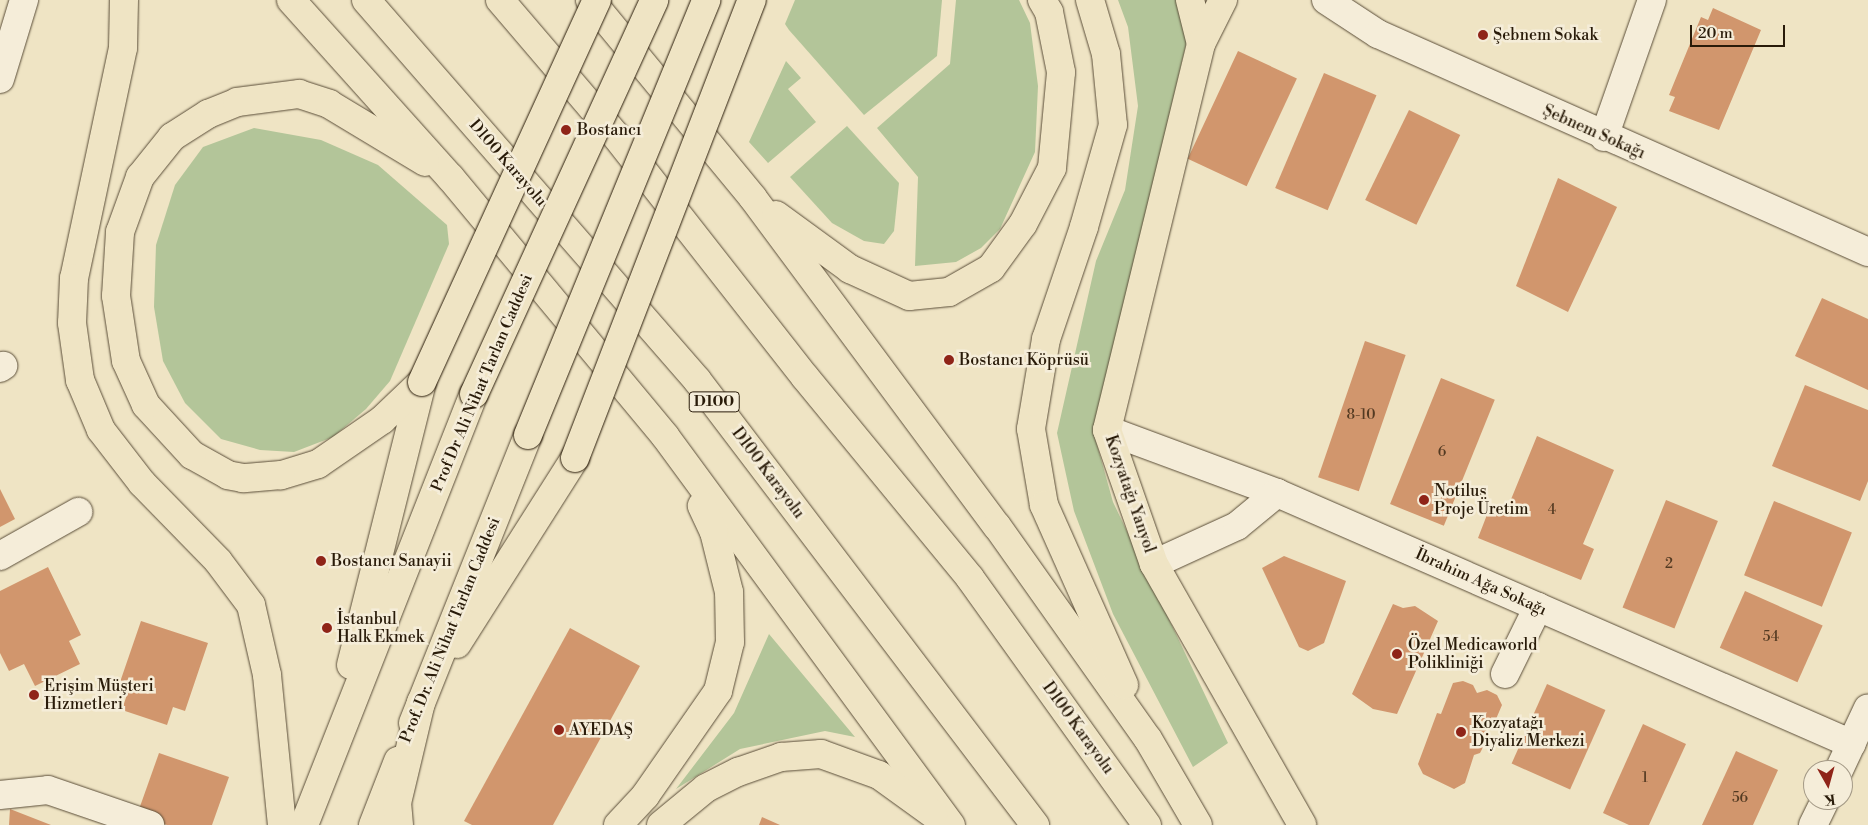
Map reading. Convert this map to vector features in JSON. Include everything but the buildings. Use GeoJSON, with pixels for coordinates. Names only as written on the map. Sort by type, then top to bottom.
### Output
{"type":"FeatureCollection","features":[{"type":"Feature","properties":{"kind":"main road"},"geometry":{"type":"LineString","coordinates":[[124,0],[123,48],[74,278],[72,322],[80,380],[101,430],[142,483],[218,561],[251,605],[267,675],[282,825]]}},
{"type":"Feature","properties":{"kind":"main road"},"geometry":{"type":"LineString","coordinates":[[291,0],[450,177],[665,436],[682,462],[950,825]]}},
{"type":"Feature","properties":{"kind":"main road","name":"D100 Karayolu"},"geometry":{"type":"LineString","coordinates":[[366,0],[697,380],[1034,825]]}},
{"type":"Feature","properties":{"kind":"main road","name":"D100 Karayolu"},"geometry":{"type":"LineString","coordinates":[[500,0],[616,136],[805,377],[970,578],[1147,825]]}},
{"type":"Feature","properties":{"kind":"main road"},"geometry":{"type":"LineString","coordinates":[[590,0],[753,198],[1000,530],[1148,739],[1198,825]]}},
{"type":"Feature","properties":{"kind":"main road"},"geometry":{"type":"LineString","coordinates":[[304,825],[324,772],[422,382],[597,0]]}},
{"type":"Feature","properties":{"kind":"main road","name":"Prof Dr Ali Nihat Tarlan Caddesi"},"geometry":{"type":"LineString","coordinates":[[324,772],[474,394],[654,0]]}},
{"type":"Feature","properties":{"kind":"main road","name":"Prof. Dr. Ali Nihat Tarlan Caddesi"},"geometry":{"type":"LineString","coordinates":[[374,825],[528,435],[706,0]]}},
{"type":"Feature","properties":{"kind":"main road"},"geometry":{"type":"LineString","coordinates":[[399,825],[397,803],[421,702],[575,458],[752,0]]}},
{"type":"Feature","properties":{"kind":"main road"},"geometry":{"type":"LineString","coordinates":[[753,198],[850,269],[909,296],[949,292],[991,268],[1023,224],[1052,168],[1061,72],[1049,12],[1042,0]]}},
{"type":"Feature","properties":{"kind":"main road"},"geometry":{"type":"LineString","coordinates":[[1090,0],[1106,54],[1113,125],[1084,227],[1046,339],[1031,430],[1044,505],[1148,739]]}},
{"type":"Feature","properties":{"kind":"main road"},"geometry":{"type":"LineString","coordinates":[[1190,0],[1201,44]]}},
{"type":"Feature","properties":{"kind":"main road"},"geometry":{"type":"LineString","coordinates":[[1201,44],[1223,0]]}},
{"type":"Feature","properties":{"kind":"main road","name":"Kozyatağı Yanyol"},"geometry":{"type":"LineString","coordinates":[[1201,44],[1107,430],[1154,564],[1302,825]]}},
{"type":"Feature","properties":{"kind":"main road"},"geometry":{"type":"LineString","coordinates":[[422,382],[382,420],[318,464],[299,472],[243,478],[210,467],[177,442],[146,405],[126,361],[116,296],[120,232],[140,177],[172,137],[208,114],[237,102],[263,96],[299,94],[329,104],[450,177]]}},
{"type":"Feature","properties":{"kind":"main road"},"geometry":{"type":"LineString","coordinates":[[618,825],[646,796],[718,691],[730,642],[729,592],[722,560],[682,462]]}},
{"type":"Feature","properties":{"kind":"main road"},"geometry":{"type":"LineString","coordinates":[[660,825],[706,788],[738,772],[781,757],[822,754],[879,775],[950,825]]}},
{"type":"Feature","properties":{"kind":"street"},"geometry":{"type":"LineString","coordinates":[[0,78],[24,0]]}},
{"type":"Feature","properties":{"kind":"street","name":"Şebnem Sokağı"},"geometry":{"type":"LineString","coordinates":[[1326,0],[1378,34],[1604,137],[1868,252]]}},
{"type":"Feature","properties":{"kind":"street"},"geometry":{"type":"LineString","coordinates":[[1604,137],[1652,0]]}},
{"type":"Feature","properties":{"kind":"street","name":"İbrahim Ağa Sokağı"},"geometry":{"type":"LineString","coordinates":[[1107,430],[1277,493],[1852,744]]}},
{"type":"Feature","properties":{"kind":"street"},"geometry":{"type":"LineString","coordinates":[[1154,564],[1238,526],[1277,493]]}},
{"type":"Feature","properties":{"kind":"street"},"geometry":{"type":"LineString","coordinates":[[0,556],[78,512]]}},
{"type":"Feature","properties":{"kind":"street"},"geometry":{"type":"LineString","coordinates":[[1505,674],[1538,607]]}},
{"type":"Feature","properties":{"kind":"street"},"geometry":{"type":"LineString","coordinates":[[1844,760],[1868,708]]}},
{"type":"Feature","properties":{"kind":"street"},"geometry":{"type":"LineString","coordinates":[[0,795],[48,790],[150,825]]}},
{"type":"Feature","properties":{"kind":"street"},"geometry":{"type":"LineString","coordinates":[[1813,825],[1820,810]]}},
{"type":"Feature","properties":{"kind":"green space"},"geometry":{"type":"Polygon","coordinates":[[[795,0],[942,0],[937,56],[864,115],[785,24],[795,0]]]}},
{"type":"Feature","properties":{"kind":"green space"},"geometry":{"type":"Polygon","coordinates":[[[956,0],[1019,0],[1030,23],[1038,86],[1035,152],[1000,229],[981,248],[956,262],[915,266],[918,177],[877,128],[950,64],[956,0]]]}},
{"type":"Feature","properties":{"kind":"green space"},"geometry":{"type":"Polygon","coordinates":[[[1118,0],[1179,0],[1188,36],[1094,434],[1113,502],[1228,743],[1193,767],[1113,614],[1074,511],[1057,433],[1096,261],[1125,190],[1138,106],[1128,27],[1118,0]]]}},
{"type":"Feature","properties":{"kind":"green space"},"geometry":{"type":"Polygon","coordinates":[[[786,61],[801,78],[788,89],[816,122],[768,163],[749,142],[786,61]]]}},
{"type":"Feature","properties":{"kind":"green space"},"geometry":{"type":"Polygon","coordinates":[[[847,126],[899,183],[894,231],[884,244],[864,241],[832,223],[790,177],[847,126]]]}},
{"type":"Feature","properties":{"kind":"green space"},"geometry":{"type":"Polygon","coordinates":[[[254,128],[321,140],[378,165],[447,225],[449,244],[390,381],[366,409],[333,437],[294,452],[260,450],[221,439],[185,403],[163,361],[154,307],[156,245],[175,185],[203,147],[254,128]]]}},
{"type":"Feature","properties":{"kind":"green space"},"geometry":{"type":"Polygon","coordinates":[[[769,634],[855,737],[825,731],[740,749],[676,789],[734,713],[769,634]]]}},
{"type":"Feature","properties":{"kind":"place","name":"Şebnem Sokak"},"geometry":{"type":"Point","coordinates":[1483,35]}},
{"type":"Feature","properties":{"kind":"place","name":"Bostancı"},"geometry":{"type":"Point","coordinates":[566,130]}},
{"type":"Feature","properties":{"kind":"place","name":"Bostancı Köprüsü"},"geometry":{"type":"Point","coordinates":[949,360]}},
{"type":"Feature","properties":{"kind":"place","name":"Notilus Proje Üretim"},"geometry":{"type":"Point","coordinates":[1424,500]}},
{"type":"Feature","properties":{"kind":"place","name":"Bostancı Sanayii"},"geometry":{"type":"Point","coordinates":[321,561]}},
{"type":"Feature","properties":{"kind":"place","name":"İstanbul Halk Ekmek"},"geometry":{"type":"Point","coordinates":[327,628]}},
{"type":"Feature","properties":{"kind":"place","name":"Özel Medicaworld Polikliniği"},"geometry":{"type":"Point","coordinates":[1397,654]}},
{"type":"Feature","properties":{"kind":"place","name":"Erişim Müşteri Hizmetleri"},"geometry":{"type":"Point","coordinates":[34,695]}},
{"type":"Feature","properties":{"kind":"place","name":"AYEDAŞ"},"geometry":{"type":"Point","coordinates":[559,730]}},
{"type":"Feature","properties":{"kind":"place","name":"Kozyatağı Diyaliz Merkezi"},"geometry":{"type":"Point","coordinates":[1461,732]}}]}
